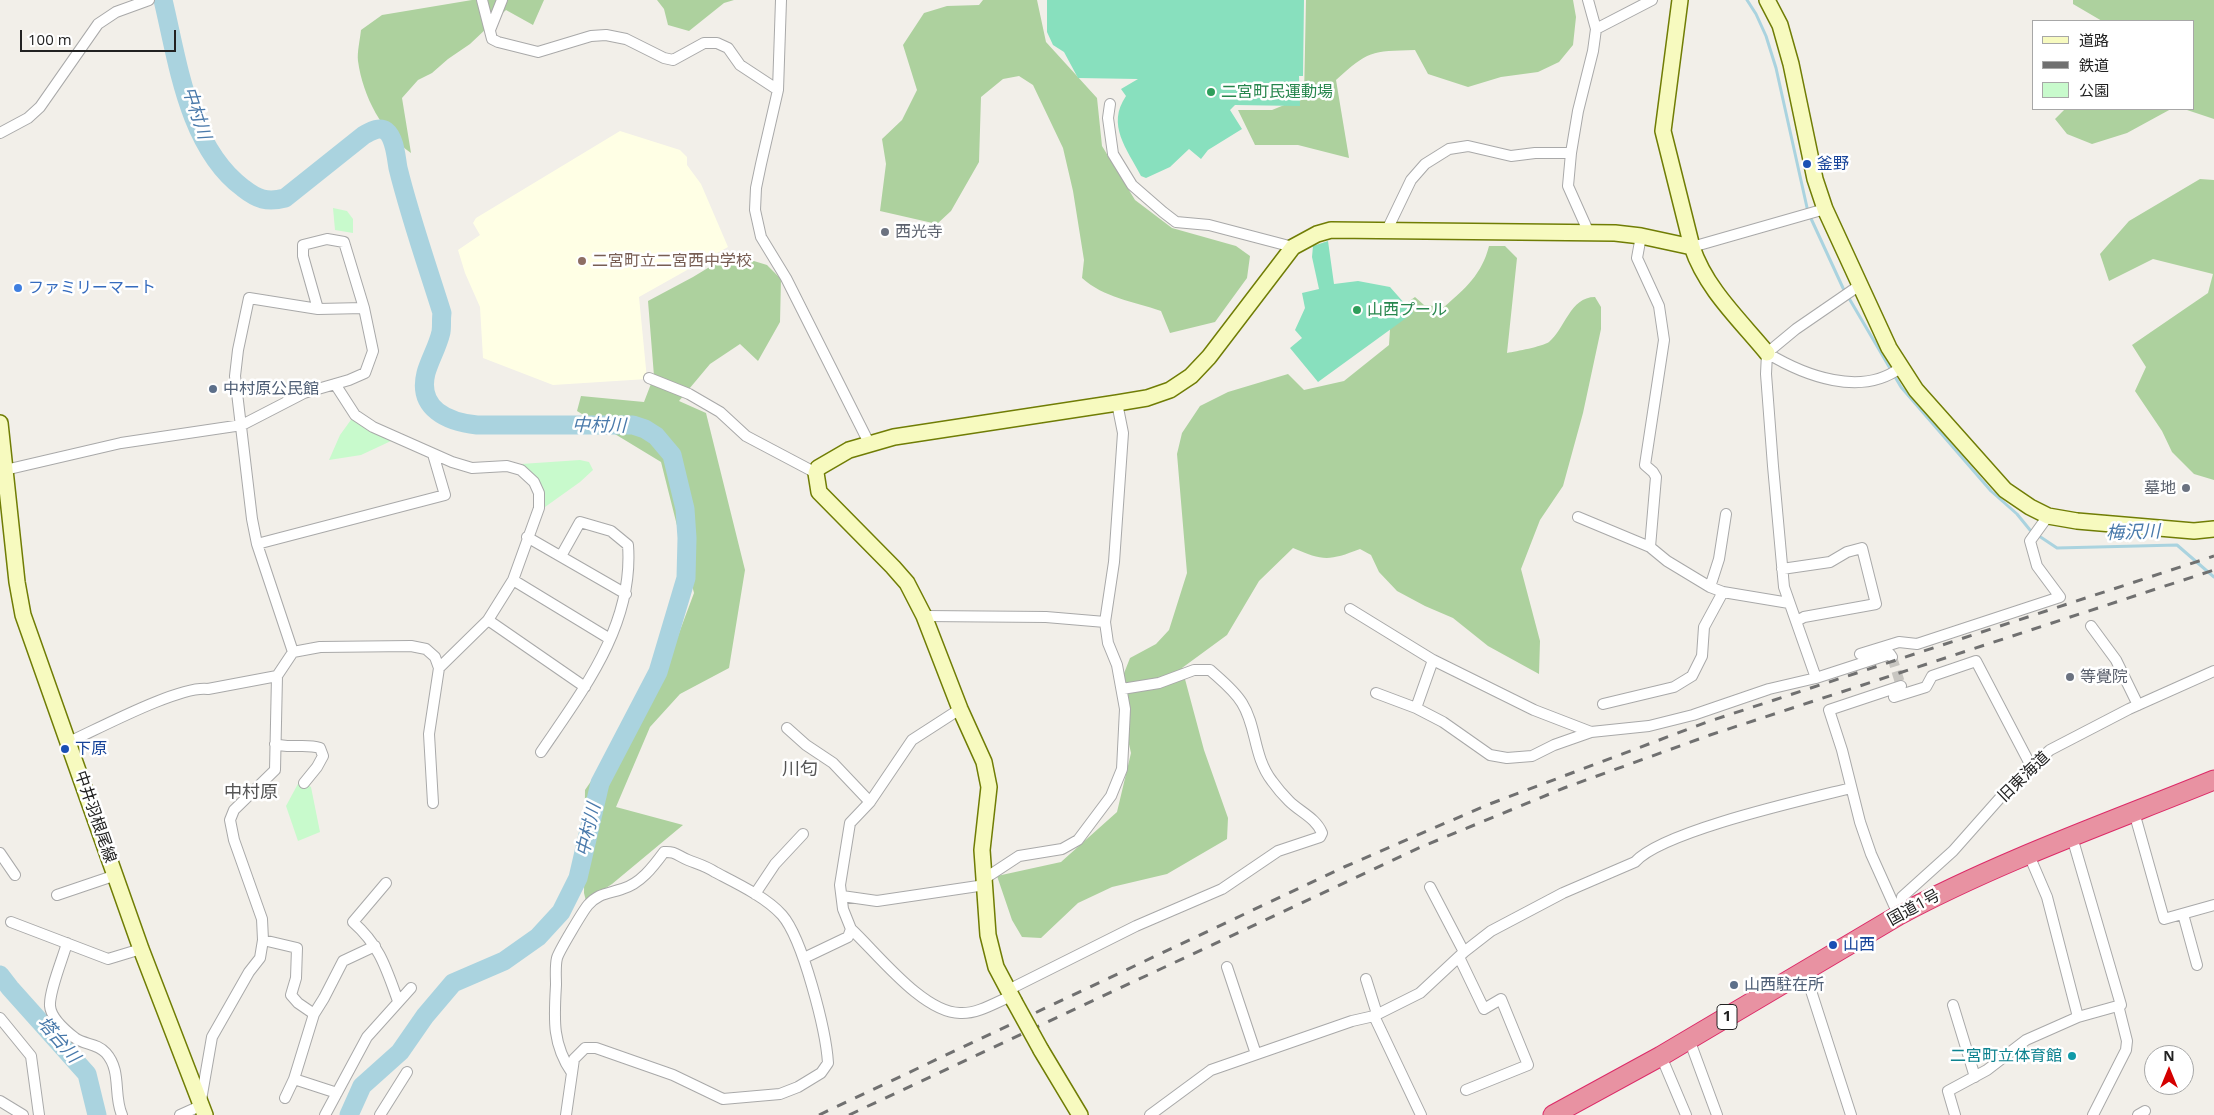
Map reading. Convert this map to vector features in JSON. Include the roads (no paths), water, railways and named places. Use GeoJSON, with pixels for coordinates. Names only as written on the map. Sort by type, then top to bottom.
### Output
{"type":"FeatureCollection","features":[{"type":"Feature","properties":{"kind":"highway","name":"国道1号"},"geometry":{"type":"LineString","coordinates":[[1552,1115],[1661,1056],[1899,915],[1976,876],[2214,780]]}},
{"type":"Feature","properties":{"kind":"street"},"geometry":{"type":"LineString","coordinates":[[0,132],[28,118],[40,107],[98,24],[116,12],[147,0]]}},
{"type":"Feature","properties":{"kind":"street"},"geometry":{"type":"LineString","coordinates":[[482,0],[492,39],[498,42],[538,52],[591,36],[615,36],[626,39],[664,58],[673,60],[704,43],[717,43],[728,48],[740,65],[778,90]]}},
{"type":"Feature","properties":{"kind":"street"},"geometry":{"type":"LineString","coordinates":[[490,30],[502,0]]}},
{"type":"Feature","properties":{"kind":"street"},"geometry":{"type":"LineString","coordinates":[[781,0],[778,90],[756,188],[755,210],[761,238],[798,302],[869,443]]}},
{"type":"Feature","properties":{"kind":"street"},"geometry":{"type":"LineString","coordinates":[[1588,0],[1596,29],[1594,51],[1578,111],[1570,153],[1568,186],[1589,233]]}},
{"type":"Feature","properties":{"kind":"street"},"geometry":{"type":"LineString","coordinates":[[1596,29],[1652,0]]}},
{"type":"Feature","properties":{"kind":"street"},"geometry":{"type":"LineString","coordinates":[[1680,0],[1663,131],[1698,265],[1766,353],[1778,360],[1840,383],[1884,378],[1895,371]]}},
{"type":"Feature","properties":{"kind":"street"},"geometry":{"type":"LineString","coordinates":[[1767,0],[1780,25],[1789,56],[1821,210],[1895,371],[1916,390],[2005,490],[2030,507],[2045,522],[2077,521],[2194,531],[2214,529]]}},
{"type":"Feature","properties":{"kind":"street"},"geometry":{"type":"LineString","coordinates":[[1110,104],[1108,118],[1113,154],[1132,185],[1163,212],[1176,222],[1209,225],[1293,247]]}},
{"type":"Feature","properties":{"kind":"street"},"geometry":{"type":"LineString","coordinates":[[1387,230],[1411,180],[1425,164],[1449,149],[1468,146],[1511,156],[1535,153],[1570,153]]}},
{"type":"Feature","properties":{"kind":"street"},"geometry":{"type":"LineString","coordinates":[[1080,1115],[1041,1050],[996,967],[988,935],[982,850],[989,786],[984,762],[960,709],[924,616],[907,583],[894,567],[819,492],[816,473],[818,468],[836,456],[869,443],[894,437],[1147,398],[1170,390],[1191,376],[1209,357],[1293,247],[1317,234],[1332,230],[1589,233],[1641,236],[1692,247],[1821,210]]}},
{"type":"Feature","properties":{"kind":"street"},"geometry":{"type":"LineString","coordinates":[[1641,236],[1638,258],[1659,306],[1664,340],[1645,465],[1656,477],[1650,547]]}},
{"type":"Feature","properties":{"kind":"street"},"geometry":{"type":"LineString","coordinates":[[3,471],[120,443],[242,425],[304,393],[365,373],[373,351],[364,308],[344,242],[328,239],[303,245],[303,256],[318,309]]}},
{"type":"Feature","properties":{"kind":"street"},"geometry":{"type":"LineString","coordinates":[[1766,353],[1796,329],[1858,287]]}},
{"type":"Feature","properties":{"kind":"street"},"geometry":{"type":"LineString","coordinates":[[293,652],[256,544],[236,376],[238,350],[249,298],[318,309],[364,308]]}},
{"type":"Feature","properties":{"kind":"street"},"geometry":{"type":"LineString","coordinates":[[1766,353],[1766,374],[1782,569],[1789,603],[1816,678]]}},
{"type":"Feature","properties":{"kind":"street"},"geometry":{"type":"LineString","coordinates":[[649,378],[689,394],[720,412],[746,436],[816,473]]}},
{"type":"Feature","properties":{"kind":"street"},"geometry":{"type":"LineString","coordinates":[[335,384],[355,415],[373,427],[433,454],[472,468],[507,466],[521,470],[534,482],[539,493],[539,508],[513,580],[488,620],[439,668]]}},
{"type":"Feature","properties":{"kind":"street"},"geometry":{"type":"LineString","coordinates":[[842,896],[877,901],[984,882],[1018,856],[1062,849],[1078,840],[1111,796],[1122,769],[1125,708],[1117,665],[1108,643],[1104,622],[1114,562],[1123,433],[1117,403]]}},
{"type":"Feature","properties":{"kind":"street","name":"中井羽根尾線"},"geometry":{"type":"LineString","coordinates":[[0,422],[3,471],[23,615],[141,949],[203,1111]]}},
{"type":"Feature","properties":{"kind":"street"},"geometry":{"type":"LineString","coordinates":[[256,544],[445,495],[433,454]]}},
{"type":"Feature","properties":{"kind":"street"},"geometry":{"type":"LineString","coordinates":[[1710,586],[1719,559],[1726,514]]}},
{"type":"Feature","properties":{"kind":"street"},"geometry":{"type":"LineString","coordinates":[[1578,517],[1650,547],[1667,561],[1724,592],[1789,603]]}},
{"type":"Feature","properties":{"kind":"street"},"geometry":{"type":"LineString","coordinates":[[541,752],[585,687],[610,639],[626,594],[630,569],[628,545],[611,531],[580,522],[561,556]]}},
{"type":"Feature","properties":{"kind":"street"},"geometry":{"type":"LineString","coordinates":[[1860,654],[1899,642],[1916,644],[2060,597],[2038,566],[2030,541],[2045,522]]}},
{"type":"Feature","properties":{"kind":"street"},"geometry":{"type":"LineString","coordinates":[[528,537],[626,594]]}},
{"type":"Feature","properties":{"kind":"street"},"geometry":{"type":"LineString","coordinates":[[1782,569],[1830,562],[1847,552],[1862,548],[1876,604],[1804,617],[1797,621]]}},
{"type":"Feature","properties":{"kind":"street"},"geometry":{"type":"LineString","coordinates":[[513,580],[610,639]]}},
{"type":"Feature","properties":{"kind":"street"},"geometry":{"type":"LineString","coordinates":[[1603,704],[1674,687],[1692,676],[1702,656],[1704,627],[1724,592]]}},
{"type":"Feature","properties":{"kind":"street"},"geometry":{"type":"LineString","coordinates":[[1350,609],[1433,660],[1534,710],[1592,732]]}},
{"type":"Feature","properties":{"kind":"street"},"geometry":{"type":"LineString","coordinates":[[924,616],[1046,617],[1104,622]]}},
{"type":"Feature","properties":{"kind":"street"},"geometry":{"type":"LineString","coordinates":[[488,620],[585,687]]}},
{"type":"Feature","properties":{"kind":"street"},"geometry":{"type":"LineString","coordinates":[[2091,626],[2116,660],[2138,705]]}},
{"type":"Feature","properties":{"kind":"street"},"geometry":{"type":"LineString","coordinates":[[180,1115],[203,1111],[212,1036],[249,972],[260,958],[263,940],[262,919],[234,840],[230,820],[234,810],[275,770],[278,676],[293,652],[320,647],[411,646],[426,649],[435,657],[439,668],[429,734],[434,803]]}},
{"type":"Feature","properties":{"kind":"street"},"geometry":{"type":"LineString","coordinates":[[1376,693],[1416,708],[1443,722],[1490,754],[1507,758],[1532,756],[1554,745],[1592,732],[1649,726],[1693,715],[1769,689],[1816,678],[1890,654],[1892,657]]}},
{"type":"Feature","properties":{"kind":"street"},"geometry":{"type":"LineString","coordinates":[[1416,708],[1433,660]]}},
{"type":"Feature","properties":{"kind":"street"},"geometry":{"type":"LineString","coordinates":[[1830,713],[1926,687],[1932,676],[1976,661],[2031,766]]}},
{"type":"Feature","properties":{"kind":"street"},"geometry":{"type":"LineString","coordinates":[[960,709],[912,740],[870,802],[850,823],[840,885],[843,909],[851,929],[902,981],[929,1002],[948,1012],[962,1014],[980,1009],[1011,996],[1136,926],[1222,889],[1278,851],[1320,838],[1322,833],[1318,824],[1290,802],[1271,781],[1259,760],[1253,732],[1242,703],[1225,683],[1210,670],[1194,670],[1159,683],[1122,689]]}},
{"type":"Feature","properties":{"kind":"street","name":"旧東海道"},"geometry":{"type":"LineString","coordinates":[[1899,915],[1902,896],[1953,851],[2015,781],[2050,750],[2138,705],[2214,671]]}},
{"type":"Feature","properties":{"kind":"street"},"geometry":{"type":"LineString","coordinates":[[68,742],[178,693],[198,687],[208,688],[278,676]]}},
{"type":"Feature","properties":{"kind":"street"},"geometry":{"type":"LineString","coordinates":[[1830,713],[1901,686]]}},
{"type":"Feature","properties":{"kind":"street"},"geometry":{"type":"LineString","coordinates":[[1830,713],[1871,854],[1899,915]]}},
{"type":"Feature","properties":{"kind":"street"},"geometry":{"type":"LineString","coordinates":[[787,728],[806,745],[833,763],[870,802]]}},
{"type":"Feature","properties":{"kind":"street"},"geometry":{"type":"LineString","coordinates":[[276,744],[285,747],[311,746],[320,748],[323,756],[304,783]]}},
{"type":"Feature","properties":{"kind":"street"},"geometry":{"type":"LineString","coordinates":[[1150,1115],[1211,1070],[1352,1021],[1376,1015],[1420,994],[1461,954],[1491,931],[1534,907],[1636,862],[1642,855],[1676,838],[1791,802],[1851,788]]}},
{"type":"Feature","properties":{"kind":"street"},"geometry":{"type":"LineString","coordinates":[[2134,812],[2164,920],[2214,905]]}},
{"type":"Feature","properties":{"kind":"street"},"geometry":{"type":"LineString","coordinates":[[755,894],[775,864],[802,834]]}},
{"type":"Feature","properties":{"kind":"street"},"geometry":{"type":"LineString","coordinates":[[2072,838],[2120,1005],[2118,1006],[2127,1041],[2126,1050],[2093,1115]]}},
{"type":"Feature","properties":{"kind":"street"},"geometry":{"type":"LineString","coordinates":[[566,1115],[574,1060],[586,1048],[596,1048],[674,1075],[723,1099],[780,1094],[798,1087],[821,1073],[828,1063],[827,1047],[804,958],[783,915],[755,894],[700,863],[686,860],[673,851],[664,852],[653,867],[638,880],[623,889],[602,893],[587,905],[558,957],[554,1022],[557,1043],[562,1058],[572,1073]]}},
{"type":"Feature","properties":{"kind":"street"},"geometry":{"type":"LineString","coordinates":[[0,853],[15,875]]}},
{"type":"Feature","properties":{"kind":"street"},"geometry":{"type":"LineString","coordinates":[[2029,855],[2047,897],[2078,1017]]}},
{"type":"Feature","properties":{"kind":"street"},"geometry":{"type":"LineString","coordinates":[[57,895],[116,875]]}},
{"type":"Feature","properties":{"kind":"street"},"geometry":{"type":"LineString","coordinates":[[386,883],[353,922],[369,936],[375,946],[384,963],[398,1001]]}},
{"type":"Feature","properties":{"kind":"street"},"geometry":{"type":"LineString","coordinates":[[1430,887],[1484,1010],[1501,999],[1528,1065],[1466,1090]]}},
{"type":"Feature","properties":{"kind":"street"},"geometry":{"type":"LineString","coordinates":[[2184,914],[2197,965]]}},
{"type":"Feature","properties":{"kind":"street"},"geometry":{"type":"LineString","coordinates":[[11,922],[108,959],[141,949]]}},
{"type":"Feature","properties":{"kind":"street"},"geometry":{"type":"LineString","coordinates":[[804,958],[848,937],[851,929]]}},
{"type":"Feature","properties":{"kind":"street"},"geometry":{"type":"LineString","coordinates":[[263,940],[297,948],[296,978],[291,995],[298,1003],[314,1014]]}},
{"type":"Feature","properties":{"kind":"street"},"geometry":{"type":"LineString","coordinates":[[67,943],[50,1006],[54,1018],[77,1039],[94,1044],[106,1053],[115,1070],[118,1084],[118,1108],[122,1115]]}},
{"type":"Feature","properties":{"kind":"street"},"geometry":{"type":"LineString","coordinates":[[285,1098],[294,1079],[314,1014],[343,961],[375,946]]}},
{"type":"Feature","properties":{"kind":"street"},"geometry":{"type":"LineString","coordinates":[[1227,966],[1256,1054]]}},
{"type":"Feature","properties":{"kind":"street"},"geometry":{"type":"LineString","coordinates":[[1804,972],[1851,1115]]}},
{"type":"Feature","properties":{"kind":"street"},"geometry":{"type":"LineString","coordinates":[[1366,978],[1376,1015],[1421,1115]]}},
{"type":"Feature","properties":{"kind":"street"},"geometry":{"type":"LineString","coordinates":[[325,1115],[367,1037],[411,988]]}},
{"type":"Feature","properties":{"kind":"street"},"geometry":{"type":"LineString","coordinates":[[1953,1006],[1975,1077]]}},
{"type":"Feature","properties":{"kind":"street"},"geometry":{"type":"LineString","coordinates":[[1955,1115],[1948,1091],[1987,1070],[2026,1040],[2078,1017],[2118,1006]]}},
{"type":"Feature","properties":{"kind":"street"},"geometry":{"type":"LineString","coordinates":[[0,1018],[31,1056],[39,1115]]}},
{"type":"Feature","properties":{"kind":"street"},"geometry":{"type":"LineString","coordinates":[[1689,1039],[1717,1115]]}},
{"type":"Feature","properties":{"kind":"street"},"geometry":{"type":"LineString","coordinates":[[1661,1056],[1686,1115]]}},
{"type":"Feature","properties":{"kind":"street"},"geometry":{"type":"LineString","coordinates":[[380,1115],[407,1072]]}},
{"type":"Feature","properties":{"kind":"street"},"geometry":{"type":"LineString","coordinates":[[294,1079],[337,1093]]}},
{"type":"Feature","properties":{"kind":"street"},"geometry":{"type":"LineString","coordinates":[[0,1101],[23,1115]]}},
{"type":"Feature","properties":{"kind":"waterway","name":"中村川"},"geometry":{"type":"LineString","coordinates":[[163,0],[180,76],[197,127],[209,150],[224,171],[253,195],[267,200],[285,198],[364,135],[380,129],[389,134],[395,148],[398,168],[408,205],[442,313],[441,332],[426,373],[424,385],[426,396],[437,411],[456,421],[477,425],[633,425],[645,429],[656,436],[672,455],[685,509],[687,538],[686,578],[658,672],[600,783],[578,878],[561,912],[538,937],[504,961],[453,983],[425,1016],[400,1052],[362,1086],[349,1115]]}},
{"type":"Feature","properties":{"kind":"waterway","name":"梅沢川"},"geometry":{"type":"LineString","coordinates":[[1747,0],[1766,36],[1776,68],[1808,212],[1843,288],[1901,387],[1991,491],[2017,514],[2030,530],[2057,548],[2177,545],[2214,577]]}},
{"type":"Feature","properties":{"kind":"waterway","name":"塔台川"},"geometry":{"type":"LineString","coordinates":[[0,975],[87,1074],[97,1115]]}},
{"type":"Feature","properties":{"kind":"tunnel"},"geometry":{"type":"LineString","coordinates":[[1892,657],[1901,686]]}},
{"type":"Feature","properties":{"kind":"railway"},"geometry":{"type":"LineString","coordinates":[[819,1115],[1344,867],[1487,805],[1707,722],[2214,556]]}},
{"type":"Feature","properties":{"kind":"railway"},"geometry":{"type":"LineString","coordinates":[[849,1115],[1421,847],[1564,788],[1710,735],[2214,570]]}},
{"type":"Feature","properties":{"kind":"place","name":"二宮町民運動場"},"geometry":{"type":"Point","coordinates":[1211,92]}},
{"type":"Feature","properties":{"kind":"place","name":"釜野"},"geometry":{"type":"Point","coordinates":[1807,164]}},
{"type":"Feature","properties":{"kind":"place","name":"西光寺"},"geometry":{"type":"Point","coordinates":[885,232]}},
{"type":"Feature","properties":{"kind":"place","name":"二宮町立二宮西中学校"},"geometry":{"type":"Point","coordinates":[582,261]}},
{"type":"Feature","properties":{"kind":"place","name":"ファミリーマート"},"geometry":{"type":"Point","coordinates":[18,288]}},
{"type":"Feature","properties":{"kind":"place","name":"山西プール"},"geometry":{"type":"Point","coordinates":[1357,310]}},
{"type":"Feature","properties":{"kind":"place","name":"中村原公民館"},"geometry":{"type":"Point","coordinates":[213,389]}},
{"type":"Feature","properties":{"kind":"place","name":"墓地"},"geometry":{"type":"Point","coordinates":[2186,488]}},
{"type":"Feature","properties":{"kind":"place","name":"等覺院"},"geometry":{"type":"Point","coordinates":[2070,677]}},
{"type":"Feature","properties":{"kind":"place","name":"下原"},"geometry":{"type":"Point","coordinates":[65,749]}},
{"type":"Feature","properties":{"kind":"place","name":"山西"},"geometry":{"type":"Point","coordinates":[1833,945]}},
{"type":"Feature","properties":{"kind":"place","name":"山西駐在所"},"geometry":{"type":"Point","coordinates":[1734,985]}},
{"type":"Feature","properties":{"kind":"place","name":"二宮町立体育館"},"geometry":{"type":"Point","coordinates":[2072,1056]}},
{"type":"Feature","properties":{"kind":"district","name":"川匂"},"geometry":{"type":"Point","coordinates":[800,770]}},
{"type":"Feature","properties":{"kind":"district","name":"中村原"},"geometry":{"type":"Point","coordinates":[251,793]}}]}
